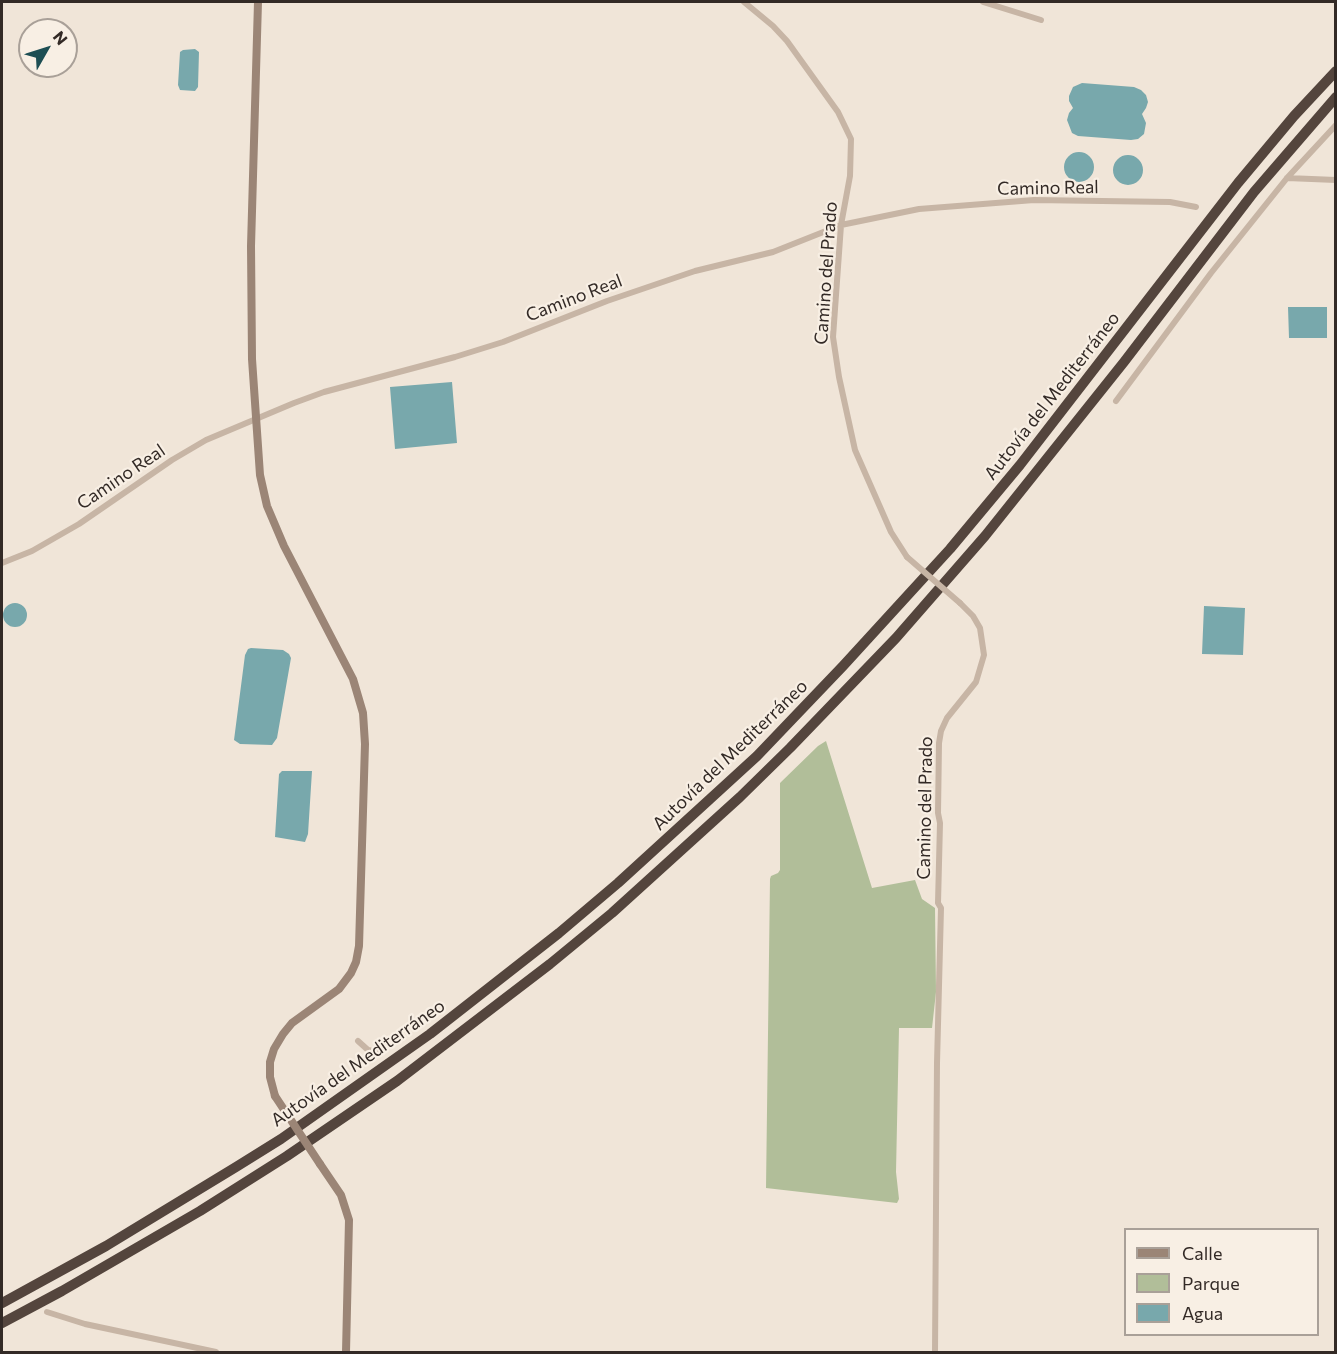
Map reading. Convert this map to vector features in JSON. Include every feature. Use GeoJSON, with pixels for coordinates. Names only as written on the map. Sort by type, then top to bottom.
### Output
{"type":"FeatureCollection","features":[{"type":"Feature","properties":{"kind":"highway","name":"Autovía del Mediterráneo"},"geometry":{"type":"LineString","coordinates":[[2,1303],[106,1246],[236,1167],[430,1034],[559,933],[702,807],[757,756],[950,549],[1020,465],[1258,159],[1335,71]]}},
{"type":"Feature","properties":{"kind":"highway","name":"Autovía del Mediterráneo"},"geometry":{"type":"LineString","coordinates":[[2,1323],[200,1211],[287,1156],[397,1081],[550,964],[612,913],[732,804],[790,748],[896,638],[985,536],[1124,362],[1254,192],[1335,97]]}},
{"type":"Feature","properties":{"kind":"main road"},"geometry":{"type":"LineString","coordinates":[[258,2],[251,246],[252,359],[260,475],[267,506],[284,546],[353,679],[363,713],[365,744],[359,946],[356,962],[339,989],[292,1023],[274,1049],[270,1062],[270,1077],[275,1096],[341,1195],[349,1220],[346,1353]]}},
{"type":"Feature","properties":{"kind":"street","name":"Camino del Prado"},"geometry":{"type":"LineString","coordinates":[[744,2],[787,41],[846,127],[850,139],[850,176],[841,225],[833,337],[855,450],[891,532],[908,557],[974,616],[984,642],[984,656],[976,682],[947,718],[939,743],[938,903],[941,908],[937,1063],[935,1353]]}},
{"type":"Feature","properties":{"kind":"street"},"geometry":{"type":"LineString","coordinates":[[983,2],[1041,20]]}},
{"type":"Feature","properties":{"kind":"street"},"geometry":{"type":"LineString","coordinates":[[1116,401],[1211,273],[1287,178],[1335,125]]}},
{"type":"Feature","properties":{"kind":"street"},"geometry":{"type":"LineString","coordinates":[[1287,178],[1335,180]]}},
{"type":"Feature","properties":{"kind":"street","name":"Camino Real"},"geometry":{"type":"LineString","coordinates":[[2,563],[32,551],[79,524],[172,460],[206,440],[256,419],[324,392],[503,342],[618,297],[694,271],[773,252],[841,225],[919,209],[1034,200],[1170,202],[1196,207]]}},
{"type":"Feature","properties":{"kind":"street"},"geometry":{"type":"LineString","coordinates":[[358,1041],[368,1050],[378,1052]]}},
{"type":"Feature","properties":{"kind":"street"},"geometry":{"type":"LineString","coordinates":[[47,1312],[85,1324],[216,1353]]}},
{"type":"Feature","properties":{"kind":"green space"},"geometry":{"type":"Polygon","coordinates":[[[826,741],[872,888],[915,880],[922,899],[935,908],[936,992],[932,1028],[899,1028],[896,1172],[899,1199],[897,1203],[766,1188],[770,879],[780,870],[780,783],[826,741]]]}},
{"type":"Feature","properties":{"kind":"water"},"geometry":{"type":"Polygon","coordinates":[[[195,49],[199,52],[198,87],[195,91],[180,90],[178,85],[180,52],[195,49]]]}},
{"type":"Feature","properties":{"kind":"water"},"geometry":{"type":"Polygon","coordinates":[[[1082,83],[1134,87],[1141,90],[1148,102],[1142,114],[1146,123],[1144,134],[1138,139],[1131,140],[1078,136],[1072,133],[1067,120],[1073,108],[1069,96],[1073,87],[1082,83]]]}},
{"type":"Feature","properties":{"kind":"water"},"geometry":{"type":"Polygon","coordinates":[[[1079,152],[1090,156],[1094,167],[1090,178],[1079,182],[1068,178],[1064,167],[1068,156],[1079,152]]]}},
{"type":"Feature","properties":{"kind":"water"},"geometry":{"type":"Polygon","coordinates":[[[1128,155],[1139,159],[1143,170],[1139,181],[1128,185],[1117,181],[1113,170],[1117,159],[1128,155]]]}},
{"type":"Feature","properties":{"kind":"water"},"geometry":{"type":"Polygon","coordinates":[[[1288,307],[1327,307],[1327,338],[1289,338],[1288,307]]]}},
{"type":"Feature","properties":{"kind":"water"},"geometry":{"type":"Polygon","coordinates":[[[452,382],[457,443],[395,449],[390,387],[452,382]]]}},
{"type":"Feature","properties":{"kind":"water"},"geometry":{"type":"Polygon","coordinates":[[[15,603],[20,604],[26,610],[26,620],[20,626],[15,627],[10,626],[4,620],[3,615],[4,610],[10,604],[15,603]]]}},
{"type":"Feature","properties":{"kind":"water"},"geometry":{"type":"Polygon","coordinates":[[[1204,606],[1245,608],[1243,655],[1202,654],[1204,606]]]}},
{"type":"Feature","properties":{"kind":"water"},"geometry":{"type":"Polygon","coordinates":[[[251,648],[283,650],[291,658],[277,738],[272,745],[240,744],[234,740],[245,655],[251,648]]]}},
{"type":"Feature","properties":{"kind":"water"},"geometry":{"type":"Polygon","coordinates":[[[282,771],[312,771],[308,834],[305,842],[275,837],[279,774],[282,771]]]}}]}
